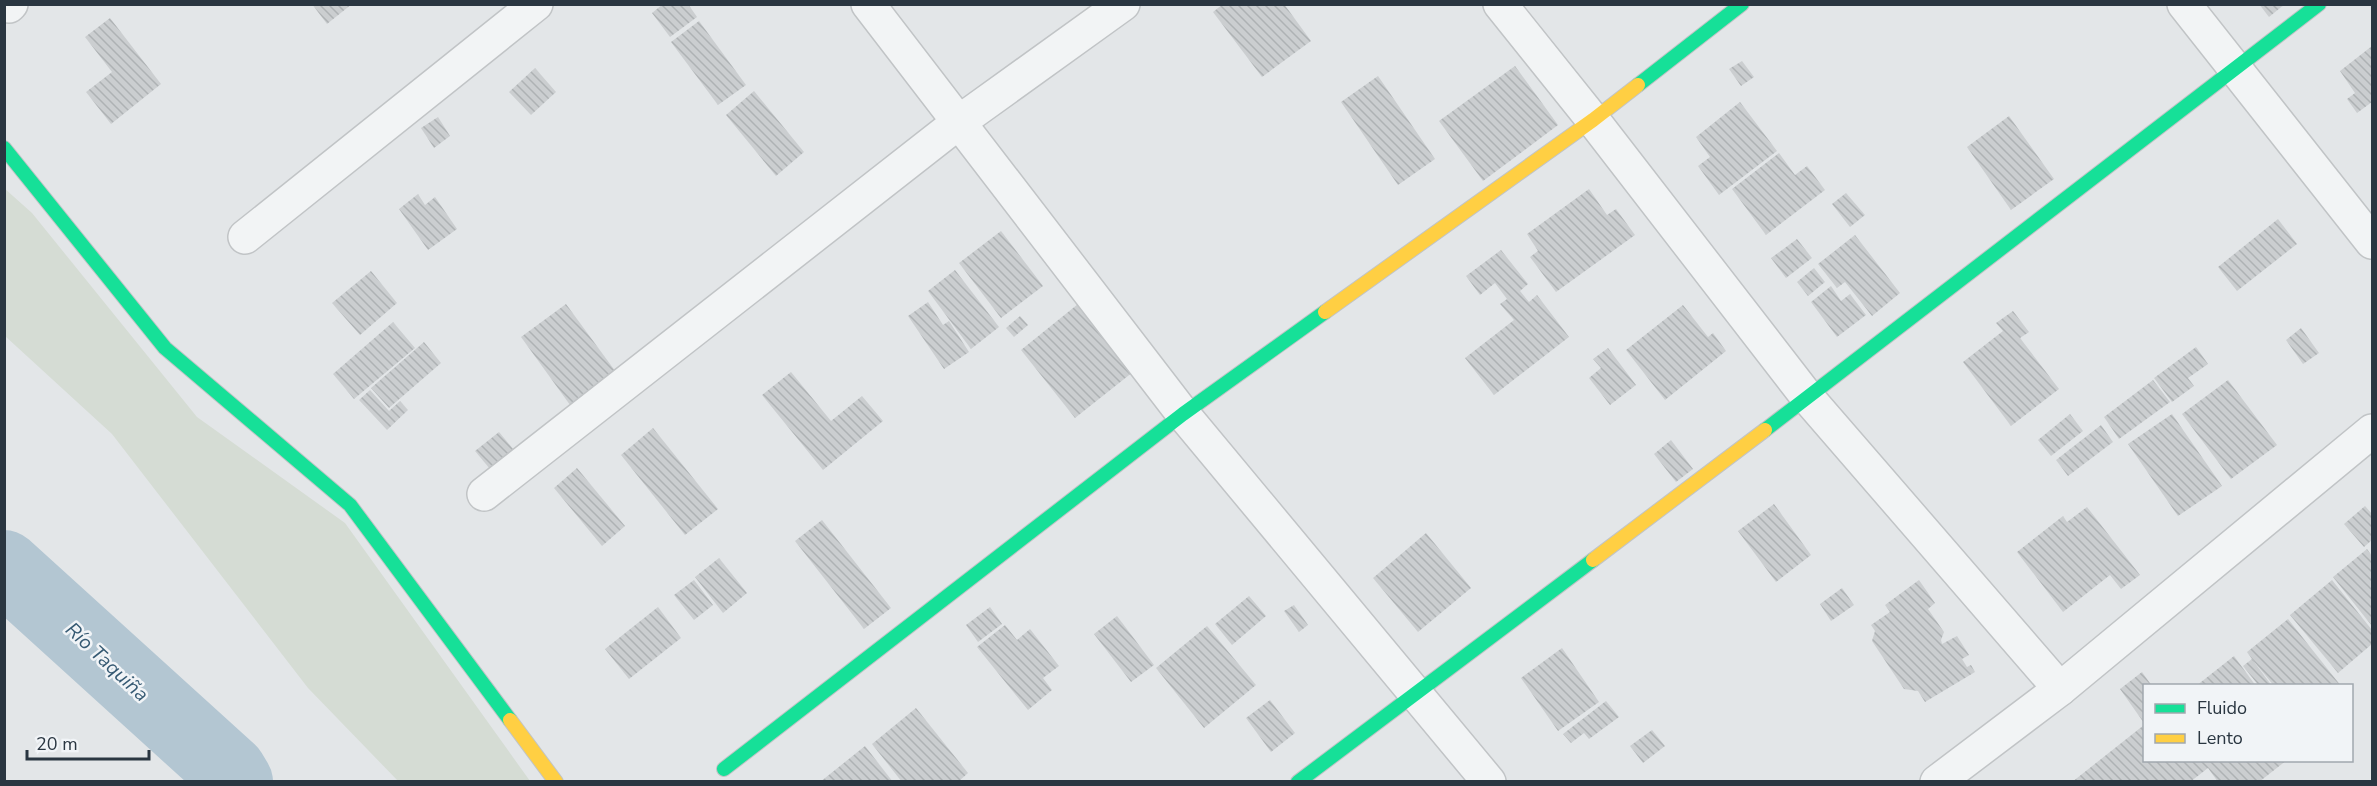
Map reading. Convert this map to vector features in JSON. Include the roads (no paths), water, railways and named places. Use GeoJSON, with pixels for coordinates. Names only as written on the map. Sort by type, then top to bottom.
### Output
{"type":"FeatureCollection","features":[{"type":"Feature","properties":{"kind":"street"},"geometry":{"type":"LineString","coordinates":[[245,237],[536,4]]}},
{"type":"Feature","properties":{"kind":"street"},"geometry":{"type":"LineString","coordinates":[[868,4],[1183,414],[1489,782]]}},
{"type":"Feature","properties":{"kind":"street"},"geometry":{"type":"LineString","coordinates":[[484,494],[959,122],[1123,4]]}},
{"type":"Feature","properties":{"kind":"street"},"geometry":{"type":"LineString","coordinates":[[1500,4],[1593,120],[1808,398],[2060,689]]}},
{"type":"Feature","properties":{"kind":"street"},"geometry":{"type":"LineString","coordinates":[[724,769],[1183,414],[1593,120],[1742,4]]}},
{"type":"Feature","properties":{"kind":"street"},"geometry":{"type":"LineString","coordinates":[[2184,4],[2373,242]]}},
{"type":"Feature","properties":{"kind":"street"},"geometry":{"type":"LineString","coordinates":[[1298,782],[1808,398],[2319,4]]}},
{"type":"Feature","properties":{"kind":"street"},"geometry":{"type":"LineString","coordinates":[[4,148],[165,348],[350,505],[555,782]]}},
{"type":"Feature","properties":{"kind":"street"},"geometry":{"type":"LineString","coordinates":[[1937,782],[2060,689],[2373,431]]}},
{"type":"Feature","properties":{"kind":"waterway","name":"Río Taquiña"},"geometry":{"type":"LineString","coordinates":[[4,567],[230,772],[236,782]]}}]}
